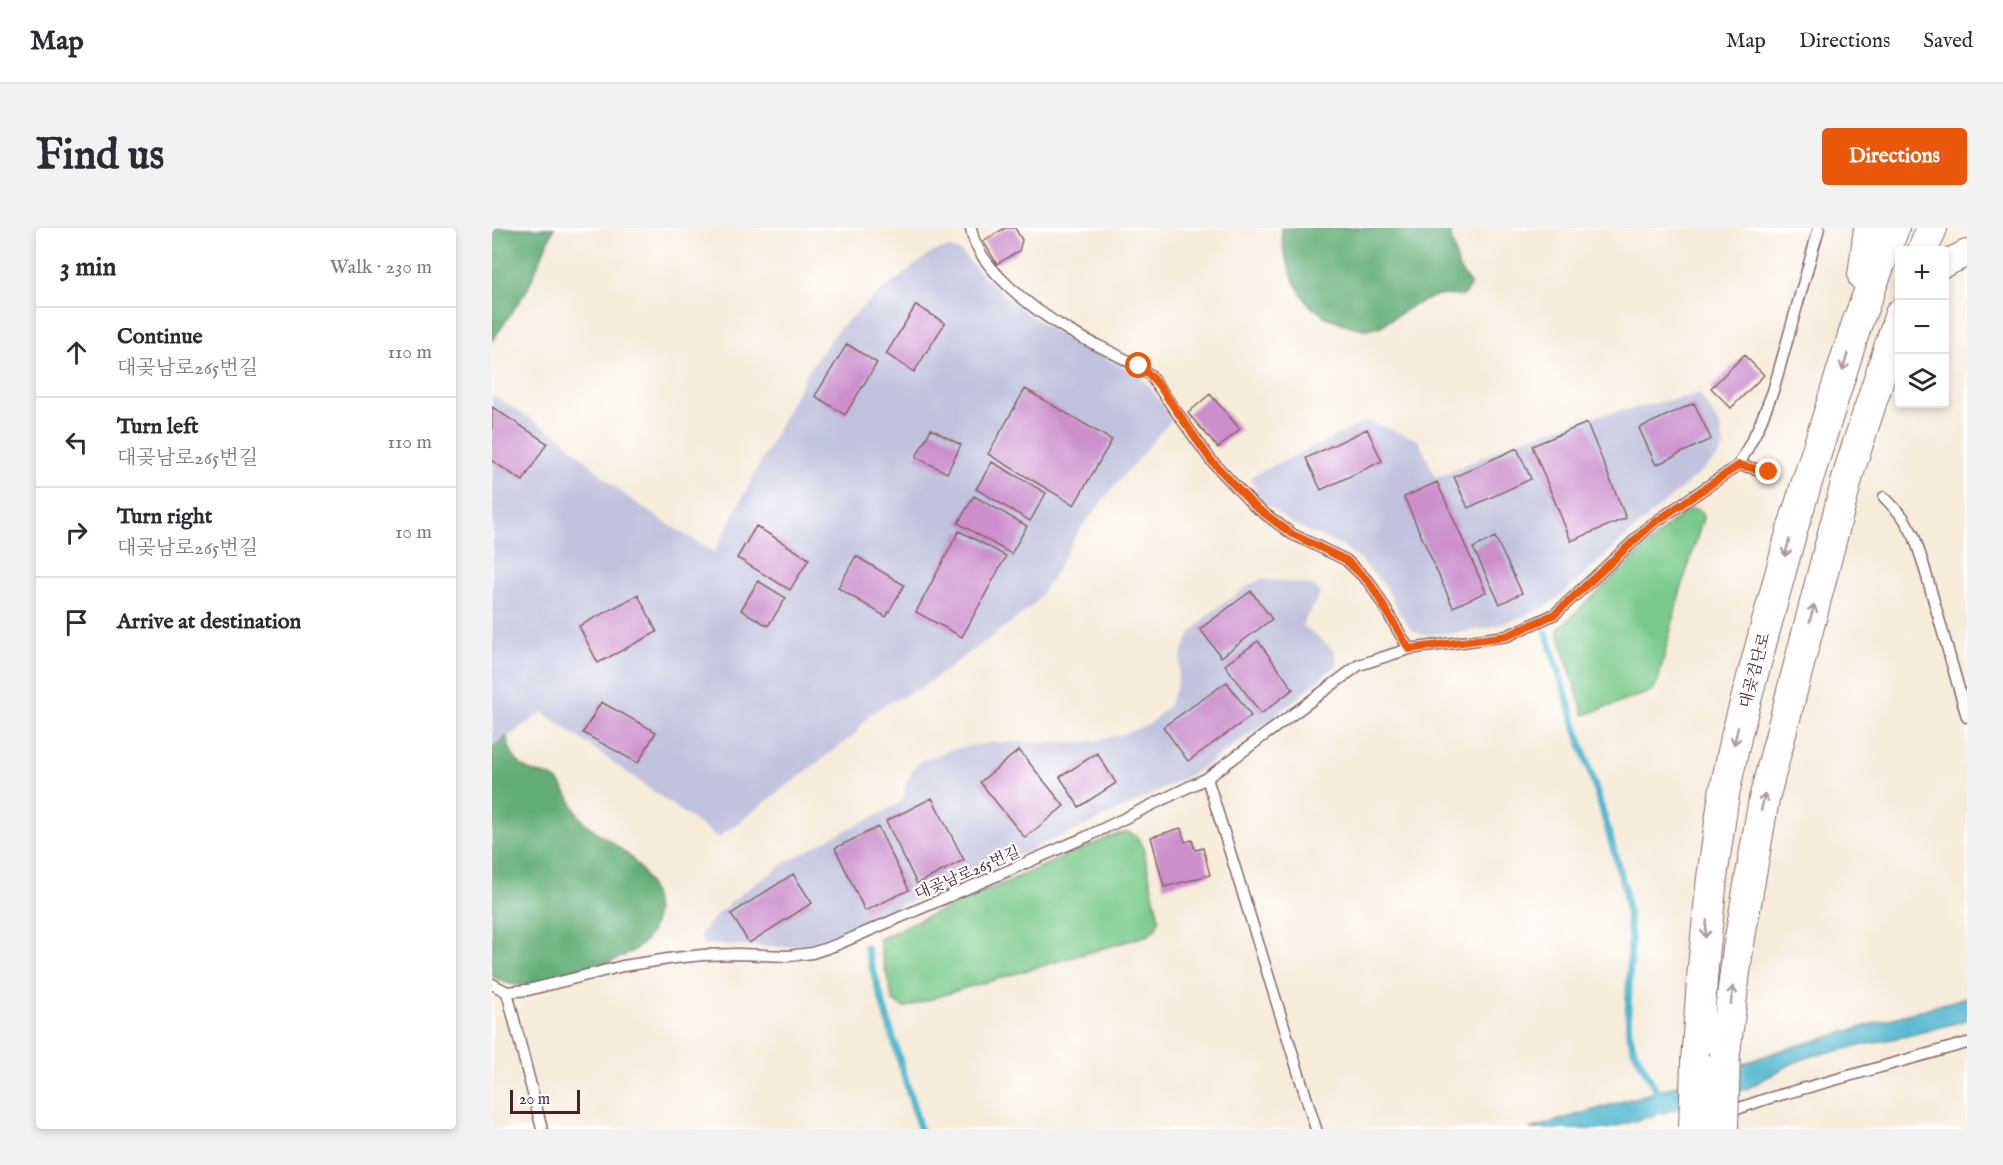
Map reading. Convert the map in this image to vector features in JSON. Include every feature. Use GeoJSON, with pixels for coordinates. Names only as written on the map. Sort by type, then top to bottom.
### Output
{"type":"FeatureCollection","features":[{"type":"Feature","properties":{"kind":"main road"},"geometry":{"type":"LineString","coordinates":[[1857,323],[1869,228]]}},
{"type":"Feature","properties":{"kind":"main road","name":"대곶검단로"},"geometry":{"type":"LineString","coordinates":[[1691,1127],[1702,967],[1712,878],[1724,794],[1735,743],[1792,530],[1857,323],[1894,228]]}},
{"type":"Feature","properties":{"kind":"main road"},"geometry":{"type":"LineString","coordinates":[[1925,246],[1932,228]]}},
{"type":"Feature","properties":{"kind":"main road"},"geometry":{"type":"LineString","coordinates":[[1723,1129],[1725,1053],[1737,949],[1764,799],[1850,468],[1895,327]]}},
{"type":"Feature","properties":{"kind":"street"},"geometry":{"type":"LineString","coordinates":[[1949,262],[1967,253]]}},
{"type":"Feature","properties":{"kind":"lane"},"geometry":{"type":"LineString","coordinates":[[971,228],[976,244],[989,267],[1021,296],[1069,331],[1139,366],[1150,375],[1210,459],[1253,505],[1292,534],[1346,560],[1370,583],[1409,649]]}},
{"type":"Feature","properties":{"kind":"lane"},"geometry":{"type":"LineString","coordinates":[[1769,472],[1739,465],[1759,426],[1773,391],[1819,228]]}},
{"type":"Feature","properties":{"kind":"lane","name":"대곶남로265번길"},"geometry":{"type":"LineString","coordinates":[[507,992],[528,990],[623,966],[675,958],[738,954],[788,956],[812,953],[836,945],[1086,837],[1207,778],[1359,665],[1409,649],[1507,636],[1555,614],[1651,525],[1739,465]]}},
{"type":"Feature","properties":{"kind":"lane"},"geometry":{"type":"LineString","coordinates":[[1884,497],[1903,517],[1914,537],[1967,717]]}},
{"type":"Feature","properties":{"kind":"lane"},"geometry":{"type":"LineString","coordinates":[[1207,778],[1316,1129]]}},
{"type":"Feature","properties":{"kind":"lane"},"geometry":{"type":"LineString","coordinates":[[492,984],[507,992],[542,1129]]}},
{"type":"Feature","properties":{"kind":"lane"},"geometry":{"type":"LineString","coordinates":[[1691,1127],[1766,1099],[1967,1043]]}},
{"type":"Feature","properties":{"kind":"shaded area"},"geometry":{"type":"Polygon","coordinates":[[[951,248],[961,252],[982,275],[1016,305],[1041,323],[1069,340],[1139,375],[1172,419],[1078,532],[1036,602],[923,687],[870,714],[854,735],[718,838],[543,712],[492,748],[492,395],[559,436],[617,489],[714,553],[806,374],[840,327],[927,256],[938,250],[951,248]]]}},
{"type":"Feature","properties":{"kind":"shaded area"},"geometry":{"type":"Polygon","coordinates":[[[1700,394],[1720,427],[1724,446],[1717,458],[1564,593],[1545,607],[1488,628],[1423,635],[1411,629],[1385,586],[1362,561],[1347,549],[1291,523],[1259,499],[1250,477],[1368,421],[1418,440],[1436,478],[1520,440],[1583,419],[1700,394]]]}},
{"type":"Feature","properties":{"kind":"shaded area"},"geometry":{"type":"Polygon","coordinates":[[[1261,579],[1310,585],[1321,592],[1302,625],[1334,650],[1337,665],[1270,720],[1194,773],[1067,834],[811,943],[787,947],[703,944],[700,934],[717,914],[745,891],[787,862],[904,800],[905,785],[920,762],[949,750],[993,742],[1093,741],[1124,734],[1151,723],[1168,706],[1176,687],[1182,651],[1191,633],[1210,613],[1261,579]]]}},
{"type":"Feature","properties":{"kind":"green space"},"geometry":{"type":"Polygon","coordinates":[[[492,228],[554,228],[527,290],[492,341],[492,228]]]}},
{"type":"Feature","properties":{"kind":"green space"},"geometry":{"type":"Polygon","coordinates":[[[1281,228],[1449,228],[1459,269],[1471,285],[1463,296],[1438,295],[1412,306],[1379,327],[1368,330],[1351,326],[1326,317],[1309,305],[1295,284],[1284,252],[1281,228]]]}},
{"type":"Feature","properties":{"kind":"green space"},"geometry":{"type":"Polygon","coordinates":[[[1694,509],[1701,511],[1703,518],[1679,596],[1658,681],[1653,691],[1584,715],[1557,630],[1671,523],[1687,511],[1694,509]]]}},
{"type":"Feature","properties":{"kind":"green space"},"geometry":{"type":"Polygon","coordinates":[[[507,737],[510,750],[520,764],[530,771],[550,776],[558,781],[582,820],[632,859],[647,880],[655,903],[655,921],[649,935],[626,955],[610,962],[526,985],[510,984],[492,976],[492,748],[507,737]]]}},
{"type":"Feature","properties":{"kind":"green space"},"geometry":{"type":"Polygon","coordinates":[[[1128,832],[1137,837],[1143,848],[1159,919],[1156,928],[1149,935],[904,1008],[893,1001],[880,939],[1114,835],[1128,832]]]}},
{"type":"Feature","properties":{"kind":"water"},"geometry":{"type":"Polygon","coordinates":[[[1967,997],[1967,1020],[1911,1035],[1812,1056],[1795,1062],[1746,1089],[1606,1129],[1529,1129],[1712,1075],[1779,1051],[1967,997]]]}},
{"type":"Feature","properties":{"kind":"building"},"geometry":{"type":"Polygon","coordinates":[[[1005,228],[1015,228],[1022,240],[1019,251],[997,264],[983,241],[1005,228]]]}},
{"type":"Feature","properties":{"kind":"building"},"geometry":{"type":"Polygon","coordinates":[[[916,305],[945,323],[914,372],[886,354],[916,305]]]}},
{"type":"Feature","properties":{"kind":"building"},"geometry":{"type":"Polygon","coordinates":[[[847,344],[877,363],[845,415],[815,396],[847,344]]]}},
{"type":"Feature","properties":{"kind":"building"},"geometry":{"type":"Polygon","coordinates":[[[1744,355],[1764,375],[1731,408],[1711,388],[1744,355]]]}},
{"type":"Feature","properties":{"kind":"building"},"geometry":{"type":"Polygon","coordinates":[[[1025,389],[1112,440],[1074,505],[988,454],[1025,389]]]}},
{"type":"Feature","properties":{"kind":"building"},"geometry":{"type":"Polygon","coordinates":[[[1210,394],[1240,429],[1218,448],[1188,413],[1210,394]]]}},
{"type":"Feature","properties":{"kind":"building"},"geometry":{"type":"Polygon","coordinates":[[[1694,403],[1711,439],[1656,465],[1639,428],[1694,403]]]}},
{"type":"Feature","properties":{"kind":"building"},"geometry":{"type":"Polygon","coordinates":[[[492,407],[547,443],[523,481],[492,461],[492,407]]]}},
{"type":"Feature","properties":{"kind":"building"},"geometry":{"type":"Polygon","coordinates":[[[1587,423],[1626,518],[1571,541],[1532,446],[1587,423]]]}},
{"type":"Feature","properties":{"kind":"building"},"geometry":{"type":"Polygon","coordinates":[[[931,429],[961,445],[947,473],[916,457],[931,429]]]}},
{"type":"Feature","properties":{"kind":"building"},"geometry":{"type":"Polygon","coordinates":[[[1367,429],[1382,461],[1321,490],[1306,458],[1367,429]]]}},
{"type":"Feature","properties":{"kind":"building"},"geometry":{"type":"Polygon","coordinates":[[[1517,448],[1531,479],[1468,508],[1454,477],[1517,448]]]}},
{"type":"Feature","properties":{"kind":"building"},"geometry":{"type":"Polygon","coordinates":[[[992,462],[1046,493],[1030,521],[976,489],[992,462]]]}},
{"type":"Feature","properties":{"kind":"building"},"geometry":{"type":"Polygon","coordinates":[[[1437,482],[1486,592],[1453,607],[1404,497],[1437,482]]]}},
{"type":"Feature","properties":{"kind":"building"},"geometry":{"type":"Polygon","coordinates":[[[974,496],[1027,526],[1011,554],[958,523],[974,496]]]}},
{"type":"Feature","properties":{"kind":"building"},"geometry":{"type":"Polygon","coordinates":[[[756,526],[809,559],[790,590],[737,558],[756,526]]]}},
{"type":"Feature","properties":{"kind":"building"},"geometry":{"type":"Polygon","coordinates":[[[959,531],[1006,556],[962,637],[916,612],[959,531]]]}},
{"type":"Feature","properties":{"kind":"building"},"geometry":{"type":"Polygon","coordinates":[[[1495,537],[1522,593],[1500,604],[1473,548],[1495,537]]]}},
{"type":"Feature","properties":{"kind":"building"},"geometry":{"type":"Polygon","coordinates":[[[856,556],[904,585],[886,617],[838,588],[856,556]]]}},
{"type":"Feature","properties":{"kind":"building"},"geometry":{"type":"Polygon","coordinates":[[[758,581],[786,598],[768,626],[741,610],[758,581]]]}},
{"type":"Feature","properties":{"kind":"building"},"geometry":{"type":"Polygon","coordinates":[[[1251,591],[1272,619],[1221,657],[1200,629],[1251,591]]]}},
{"type":"Feature","properties":{"kind":"building"},"geometry":{"type":"Polygon","coordinates":[[[638,595],[657,632],[598,663],[579,626],[638,595]]]}},
{"type":"Feature","properties":{"kind":"building"},"geometry":{"type":"Polygon","coordinates":[[[1258,641],[1293,689],[1261,714],[1225,665],[1258,641]]]}},
{"type":"Feature","properties":{"kind":"building"},"geometry":{"type":"Polygon","coordinates":[[[1227,682],[1251,716],[1188,761],[1163,727],[1227,682]]]}},
{"type":"Feature","properties":{"kind":"building"},"geometry":{"type":"Polygon","coordinates":[[[601,702],[656,732],[638,763],[583,733],[601,702]]]}},
{"type":"Feature","properties":{"kind":"building"},"geometry":{"type":"Polygon","coordinates":[[[1019,750],[1064,806],[1025,838],[980,782],[1019,750]]]}},
{"type":"Feature","properties":{"kind":"building"},"geometry":{"type":"Polygon","coordinates":[[[1097,753],[1116,783],[1079,807],[1060,777],[1097,753]]]}},
{"type":"Feature","properties":{"kind":"building"},"geometry":{"type":"Polygon","coordinates":[[[932,798],[964,860],[917,884],[886,821],[932,798]]]}},
{"type":"Feature","properties":{"kind":"building"},"geometry":{"type":"Polygon","coordinates":[[[878,827],[909,890],[865,911],[835,848],[878,827]]]}},
{"type":"Feature","properties":{"kind":"building"},"geometry":{"type":"Polygon","coordinates":[[[1181,828],[1185,842],[1192,840],[1195,850],[1203,848],[1210,875],[1164,887],[1151,837],[1181,828]]]}},
{"type":"Feature","properties":{"kind":"building"},"geometry":{"type":"Polygon","coordinates":[[[793,874],[812,903],[749,943],[731,914],[793,874]]]}},
{"type":"Feature","properties":{"kind":"waterway"},"geometry":{"type":"LineString","coordinates":[[1546,632],[1625,890],[1631,939],[1629,1032],[1634,1049],[1660,1098]]}},
{"type":"Feature","properties":{"kind":"waterway"},"geometry":{"type":"LineString","coordinates":[[866,947],[920,1129]]}},
{"type":"Feature","properties":{"kind":"route"},"geometry":{"type":"LineString","coordinates":[[1139,366],[1160,387],[1210,459],[1253,505],[1292,534],[1346,560],[1370,583],[1409,649],[1507,636],[1555,614],[1651,525],[1739,465],[1769,472]]}}]}
